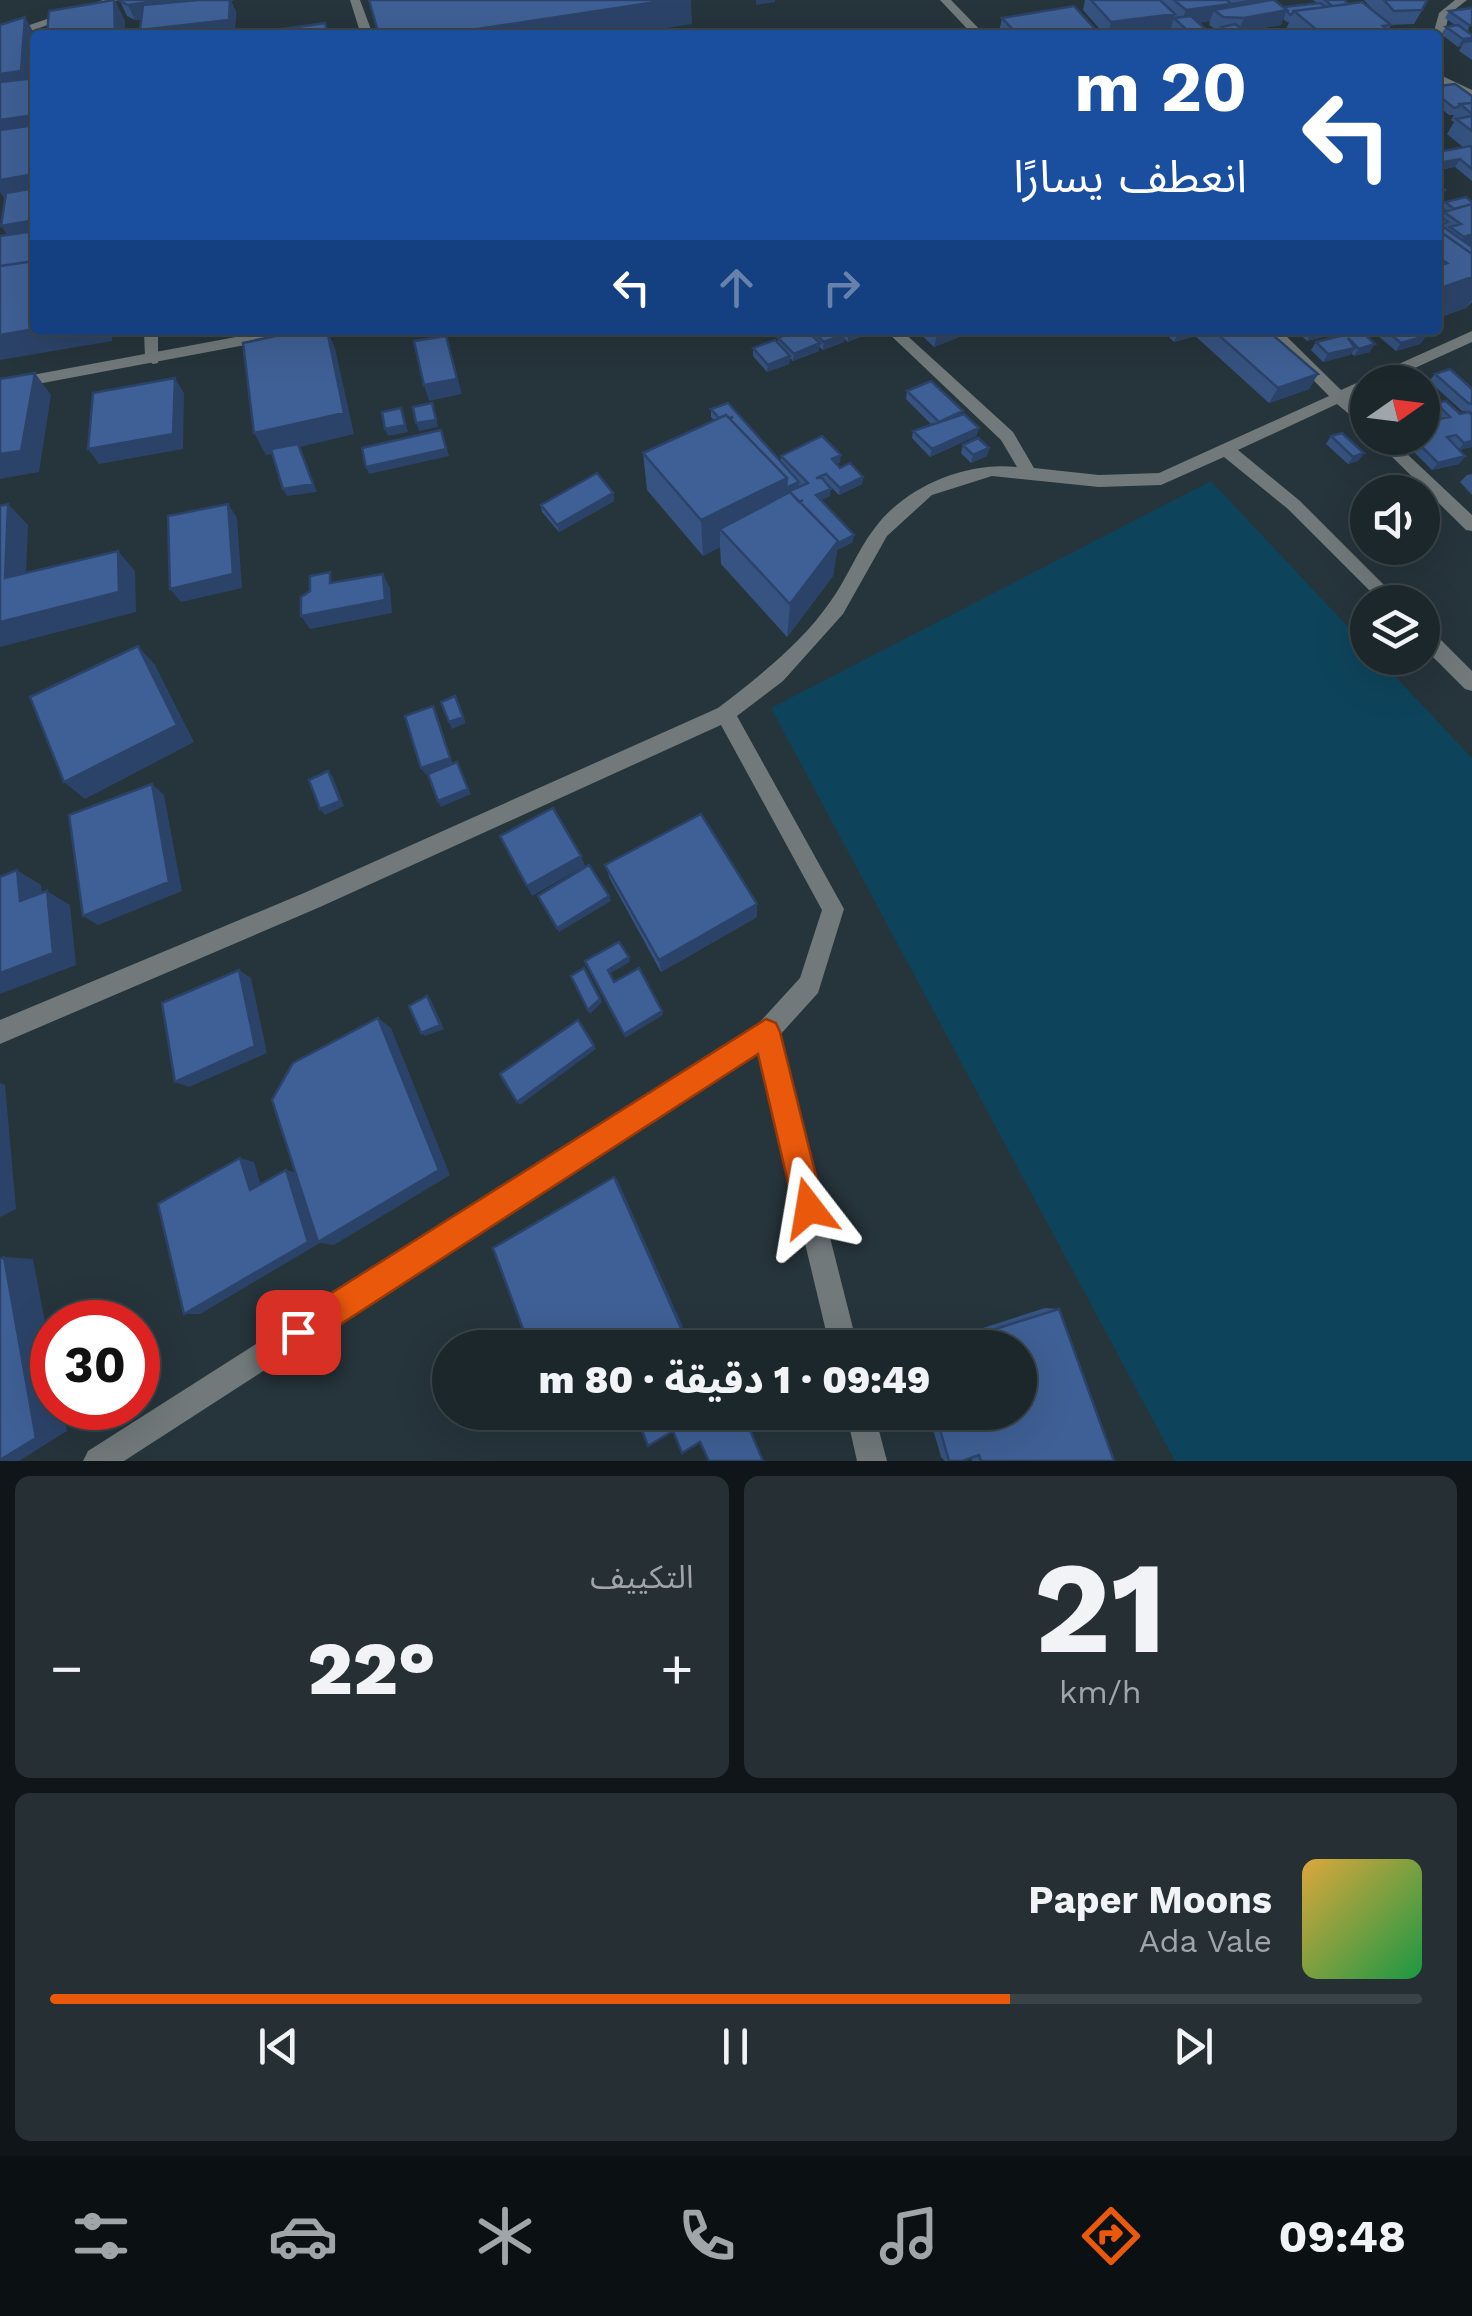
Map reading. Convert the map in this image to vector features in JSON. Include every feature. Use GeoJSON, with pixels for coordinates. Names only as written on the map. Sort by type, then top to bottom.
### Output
{"type":"FeatureCollection","features":[{"type":"Feature","properties":{"kind":"street"},"geometry":{"type":"LineString","coordinates":[[0,40],[113,0]]}},
{"type":"Feature","properties":{"kind":"street"},"geometry":{"type":"LineString","coordinates":[[355,0],[366,30]]}},
{"type":"Feature","properties":{"kind":"street"},"geometry":{"type":"LineString","coordinates":[[945,0],[974,30]]}},
{"type":"Feature","properties":{"kind":"street"},"geometry":{"type":"LineString","coordinates":[[1440,30],[1444,13],[1462,0]]}},
{"type":"Feature","properties":{"kind":"street"},"geometry":{"type":"LineString","coordinates":[[1442,80],[1472,94]]}},
{"type":"Feature","properties":{"kind":"street"},"geometry":{"type":"LineString","coordinates":[[151,335],[153,358]]}},
{"type":"Feature","properties":{"kind":"street"},"geometry":{"type":"LineString","coordinates":[[0,386],[273,335]]}},
{"type":"Feature","properties":{"kind":"street"},"geometry":{"type":"LineString","coordinates":[[897,335],[1007,436],[1027,470]]}},
{"type":"Feature","properties":{"kind":"street"},"geometry":{"type":"LineString","coordinates":[[1277,335],[1350,408]]}},
{"type":"Feature","properties":{"kind":"street"},"geometry":{"type":"LineString","coordinates":[[0,1032],[312,900],[725,714],[776,675],[836,609],[880,531],[926,491],[992,470],[1027,470],[1099,481],[1161,479],[1336,395],[1472,336]]}},
{"type":"Feature","properties":{"kind":"street"},"geometry":{"type":"LineString","coordinates":[[1226,450],[1294,505],[1375,585]]}},
{"type":"Feature","properties":{"kind":"street"},"geometry":{"type":"LineString","coordinates":[[1399,455],[1472,524]]}},
{"type":"Feature","properties":{"kind":"street"},"geometry":{"type":"LineString","coordinates":[[1440,652],[1472,683]]}},
{"type":"Feature","properties":{"kind":"street"},"geometry":{"type":"LineString","coordinates":[[98,1461],[766,1032],[810,986],[833,909],[725,714]]}},
{"type":"Feature","properties":{"kind":"street"},"geometry":{"type":"LineString","coordinates":[[766,1032],[840,1330]]}},
{"type":"Feature","properties":{"kind":"street"},"geometry":{"type":"LineString","coordinates":[[864,1430],[872,1461]]}},
{"type":"Feature","properties":{"kind":"shaded area"},"geometry":{"type":"Polygon","coordinates":[[[1211,481],[1350,629],[1350,675],[1394,675],[1472,758],[1472,1461],[1175,1461],[771,708],[1211,481]]]}},
{"type":"Feature","properties":{"kind":"building"},"geometry":{"type":"Polygon","coordinates":[[[114,0],[115,30],[47,30],[49,11],[114,0]]]}},
{"type":"Feature","properties":{"kind":"building"},"geometry":{"type":"Polygon","coordinates":[[[163,0],[128,5],[120,1],[163,0]]]}},
{"type":"Feature","properties":{"kind":"building"},"geometry":{"type":"Polygon","coordinates":[[[230,0],[229,20],[140,30],[143,5],[230,0]]]}},
{"type":"Feature","properties":{"kind":"building"},"geometry":{"type":"Polygon","coordinates":[[[369,0],[669,0],[471,30],[378,30],[369,0]]]}},
{"type":"Feature","properties":{"kind":"building"},"geometry":{"type":"Polygon","coordinates":[[[1091,0],[1160,0],[1175,14],[1111,22],[1091,0]]]}},
{"type":"Feature","properties":{"kind":"building"},"geometry":{"type":"Polygon","coordinates":[[[1174,0],[1227,0],[1231,4],[1186,10],[1174,0]]]}},
{"type":"Feature","properties":{"kind":"building"},"geometry":{"type":"Polygon","coordinates":[[[1255,0],[1270,0],[1232,4],[1255,0]]]}},
{"type":"Feature","properties":{"kind":"building"},"geometry":{"type":"Polygon","coordinates":[[[1274,0],[1287,10],[1244,18],[1223,17],[1214,10],[1274,0]]]}},
{"type":"Feature","properties":{"kind":"building"},"geometry":{"type":"Polygon","coordinates":[[[1325,0],[1344,0],[1349,4],[1332,6],[1325,0]]]}},
{"type":"Feature","properties":{"kind":"building"},"geometry":{"type":"Polygon","coordinates":[[[1384,0],[1427,0],[1422,10],[1394,11],[1384,0]]]}},
{"type":"Feature","properties":{"kind":"building"},"geometry":{"type":"Polygon","coordinates":[[[1362,2],[1391,25],[1383,26],[1388,30],[1317,30],[1294,11],[1362,2]]]}},
{"type":"Feature","properties":{"kind":"building"},"geometry":{"type":"Polygon","coordinates":[[[1320,3],[1326,7],[1294,11],[1290,15],[1284,7],[1320,3]]]}},
{"type":"Feature","properties":{"kind":"building"},"geometry":{"type":"Polygon","coordinates":[[[1074,6],[1094,28],[1013,30],[1002,18],[1074,6]]]}},
{"type":"Feature","properties":{"kind":"building"},"geometry":{"type":"Polygon","coordinates":[[[1472,8],[1472,25],[1449,11],[1472,8]]]}},
{"type":"Feature","properties":{"kind":"building"},"geometry":{"type":"Polygon","coordinates":[[[1191,16],[1206,30],[1187,30],[1174,18],[1191,16]]]}},
{"type":"Feature","properties":{"kind":"building"},"geometry":{"type":"Polygon","coordinates":[[[25,17],[21,71],[0,74],[0,25],[25,17]]]}},
{"type":"Feature","properties":{"kind":"building"},"geometry":{"type":"Polygon","coordinates":[[[325,23],[327,30],[278,30],[325,23]]]}},
{"type":"Feature","properties":{"kind":"building"},"geometry":{"type":"Polygon","coordinates":[[[1235,24],[1243,30],[1226,30],[1222,27],[1235,24]]]}},
{"type":"Feature","properties":{"kind":"building"},"geometry":{"type":"Polygon","coordinates":[[[1458,25],[1472,38],[1463,39],[1446,27],[1458,25]]]}},
{"type":"Feature","properties":{"kind":"building"},"geometry":{"type":"Polygon","coordinates":[[[30,79],[30,116],[0,120],[0,82],[30,79]]]}},
{"type":"Feature","properties":{"kind":"building"},"geometry":{"type":"Polygon","coordinates":[[[1455,84],[1472,96],[1472,103],[1454,108],[1442,98],[1442,86],[1455,84]]]}},
{"type":"Feature","properties":{"kind":"building"},"geometry":{"type":"Polygon","coordinates":[[[1472,103],[1472,114],[1460,104],[1472,103]]]}},
{"type":"Feature","properties":{"kind":"building"},"geometry":{"type":"Polygon","coordinates":[[[1472,116],[1472,131],[1456,119],[1472,116]]]}},
{"type":"Feature","properties":{"kind":"building"},"geometry":{"type":"Polygon","coordinates":[[[30,126],[30,175],[0,180],[0,130],[30,126]]]}},
{"type":"Feature","properties":{"kind":"building"},"geometry":{"type":"Polygon","coordinates":[[[1470,146],[1472,169],[1460,159],[1442,162],[1442,151],[1470,146]]]}},
{"type":"Feature","properties":{"kind":"building"},"geometry":{"type":"Polygon","coordinates":[[[30,189],[30,221],[1,226],[6,193],[30,189]]]}},
{"type":"Feature","properties":{"kind":"building"},"geometry":{"type":"Polygon","coordinates":[[[1466,197],[1472,204],[1454,209],[1445,202],[1466,197]]]}},
{"type":"Feature","properties":{"kind":"building"},"geometry":{"type":"Polygon","coordinates":[[[1472,204],[1472,234],[1464,237],[1450,227],[1461,224],[1444,212],[1472,204]]]}},
{"type":"Feature","properties":{"kind":"building"},"geometry":{"type":"Polygon","coordinates":[[[1442,229],[1472,247],[1472,254],[1442,233],[1442,229]]]}},
{"type":"Feature","properties":{"kind":"building"},"geometry":{"type":"Polygon","coordinates":[[[30,232],[30,262],[0,266],[0,236],[30,232]]]}},
{"type":"Feature","properties":{"kind":"building"},"geometry":{"type":"Polygon","coordinates":[[[1442,233],[1472,254],[1472,277],[1442,288],[1442,265],[1447,263],[1442,260],[1442,233]]]}},
{"type":"Feature","properties":{"kind":"building"},"geometry":{"type":"Polygon","coordinates":[[[30,262],[30,330],[0,335],[0,266],[30,262]]]}},
{"type":"Feature","properties":{"kind":"building"},"geometry":{"type":"Polygon","coordinates":[[[280,335],[328,335],[344,413],[254,433],[243,343],[280,335]]]}},
{"type":"Feature","properties":{"kind":"building"},"geometry":{"type":"Polygon","coordinates":[[[811,335],[820,343],[794,354],[778,338],[811,335]]]}},
{"type":"Feature","properties":{"kind":"building"},"geometry":{"type":"Polygon","coordinates":[[[816,335],[842,335],[824,342],[816,335]]]}},
{"type":"Feature","properties":{"kind":"building"},"geometry":{"type":"Polygon","coordinates":[[[1219,335],[1273,335],[1318,374],[1278,388],[1219,335]]]}},
{"type":"Feature","properties":{"kind":"building"},"geometry":{"type":"Polygon","coordinates":[[[1365,335],[1375,344],[1359,349],[1348,338],[1355,348],[1328,354],[1316,342],[1365,335]]]}},
{"type":"Feature","properties":{"kind":"building"},"geometry":{"type":"Polygon","coordinates":[[[1391,335],[1426,336],[1401,343],[1391,335]]]}},
{"type":"Feature","properties":{"kind":"building"},"geometry":{"type":"Polygon","coordinates":[[[446,336],[457,379],[424,385],[414,341],[446,336]]]}},
{"type":"Feature","properties":{"kind":"building"},"geometry":{"type":"Polygon","coordinates":[[[775,340],[790,356],[768,365],[753,348],[775,340]]]}},
{"type":"Feature","properties":{"kind":"building"},"geometry":{"type":"Polygon","coordinates":[[[1450,369],[1472,389],[1472,404],[1440,378],[1440,372],[1450,369]]]}},
{"type":"Feature","properties":{"kind":"building"},"geometry":{"type":"Polygon","coordinates":[[[35,373],[21,451],[0,454],[0,379],[35,373]]]}},
{"type":"Feature","properties":{"kind":"building"},"geometry":{"type":"Polygon","coordinates":[[[175,378],[173,434],[88,449],[93,393],[175,378]]]}},
{"type":"Feature","properties":{"kind":"building"},"geometry":{"type":"Polygon","coordinates":[[[931,381],[963,411],[939,422],[907,391],[931,381]]]}},
{"type":"Feature","properties":{"kind":"building"},"geometry":{"type":"Polygon","coordinates":[[[1446,401],[1460,414],[1472,415],[1472,441],[1464,443],[1456,435],[1447,437],[1465,456],[1438,463],[1430,455],[1440,455],[1440,419],[1450,417],[1440,402],[1446,401]]]}},
{"type":"Feature","properties":{"kind":"building"},"geometry":{"type":"Polygon","coordinates":[[[432,403],[436,420],[416,423],[413,407],[432,403]]]}},
{"type":"Feature","properties":{"kind":"building"},"geometry":{"type":"Polygon","coordinates":[[[728,403],[799,482],[786,488],[787,478],[730,419],[733,417],[719,418],[711,409],[728,403]]]}},
{"type":"Feature","properties":{"kind":"building"},"geometry":{"type":"Polygon","coordinates":[[[401,408],[405,425],[385,429],[382,412],[401,408]]]}},
{"type":"Feature","properties":{"kind":"building"},"geometry":{"type":"Polygon","coordinates":[[[964,414],[979,428],[932,449],[913,431],[964,414]]]}},
{"type":"Feature","properties":{"kind":"building"},"geometry":{"type":"Polygon","coordinates":[[[726,415],[787,478],[701,520],[643,453],[726,415]]]}},
{"type":"Feature","properties":{"kind":"building"},"geometry":{"type":"Polygon","coordinates":[[[441,430],[446,449],[366,467],[362,448],[441,430]]]}},
{"type":"Feature","properties":{"kind":"building"},"geometry":{"type":"Polygon","coordinates":[[[1342,433],[1350,440],[1350,454],[1331,436],[1342,433]]]}},
{"type":"Feature","properties":{"kind":"building"},"geometry":{"type":"Polygon","coordinates":[[[822,436],[841,455],[832,459],[840,468],[850,463],[863,477],[840,488],[826,474],[816,478],[822,478],[831,489],[816,495],[854,535],[838,543],[800,502],[803,500],[799,502],[790,492],[785,493],[808,483],[781,456],[822,436]]]}},
{"type":"Feature","properties":{"kind":"building"},"geometry":{"type":"Polygon","coordinates":[[[978,438],[989,448],[973,455],[963,445],[978,438]]]}},
{"type":"Feature","properties":{"kind":"building"},"geometry":{"type":"Polygon","coordinates":[[[298,444],[313,484],[283,489],[271,449],[298,444]]]}},
{"type":"Feature","properties":{"kind":"building"},"geometry":{"type":"Polygon","coordinates":[[[597,473],[613,493],[557,525],[541,505],[597,473]]]}},
{"type":"Feature","properties":{"kind":"building"},"geometry":{"type":"Polygon","coordinates":[[[790,492],[838,541],[790,604],[720,529],[790,492]]]}},
{"type":"Feature","properties":{"kind":"building"},"geometry":{"type":"Polygon","coordinates":[[[8,504],[5,578],[118,551],[119,592],[0,622],[0,506],[8,504]]]}},
{"type":"Feature","properties":{"kind":"building"},"geometry":{"type":"Polygon","coordinates":[[[228,504],[233,574],[170,589],[168,516],[228,504]]]}},
{"type":"Feature","properties":{"kind":"building"},"geometry":{"type":"Polygon","coordinates":[[[330,572],[330,583],[383,574],[385,600],[301,616],[301,597],[310,591],[310,576],[330,572]]]}},
{"type":"Feature","properties":{"kind":"building"},"geometry":{"type":"Polygon","coordinates":[[[138,646],[177,725],[64,782],[30,697],[138,646]]]}},
{"type":"Feature","properties":{"kind":"building"},"geometry":{"type":"Polygon","coordinates":[[[455,696],[463,717],[449,722],[441,702],[455,696]]]}},
{"type":"Feature","properties":{"kind":"building"},"geometry":{"type":"Polygon","coordinates":[[[433,706],[450,758],[421,768],[405,716],[433,706]]]}},
{"type":"Feature","properties":{"kind":"building"},"geometry":{"type":"Polygon","coordinates":[[[457,762],[468,789],[438,801],[428,774],[457,762]]]}},
{"type":"Feature","properties":{"kind":"building"},"geometry":{"type":"Polygon","coordinates":[[[328,771],[340,801],[320,809],[309,780],[328,771]]]}},
{"type":"Feature","properties":{"kind":"building"},"geometry":{"type":"Polygon","coordinates":[[[152,784],[169,882],[83,916],[69,815],[152,784]]]}},
{"type":"Feature","properties":{"kind":"building"},"geometry":{"type":"Polygon","coordinates":[[[553,808],[581,856],[527,886],[500,836],[553,808]]]}},
{"type":"Feature","properties":{"kind":"building"},"geometry":{"type":"Polygon","coordinates":[[[701,814],[757,904],[659,960],[605,865],[701,814]]]}},
{"type":"Feature","properties":{"kind":"building"},"geometry":{"type":"Polygon","coordinates":[[[589,865],[609,896],[557,928],[538,896],[589,865]]]}},
{"type":"Feature","properties":{"kind":"building"},"geometry":{"type":"Polygon","coordinates":[[[17,870],[20,901],[47,891],[53,953],[0,973],[0,877],[17,870]]]}},
{"type":"Feature","properties":{"kind":"building"},"geometry":{"type":"Polygon","coordinates":[[[619,942],[629,957],[608,970],[614,982],[639,968],[662,1011],[624,1034],[585,961],[619,942]]]}},
{"type":"Feature","properties":{"kind":"building"},"geometry":{"type":"Polygon","coordinates":[[[584,968],[600,999],[588,1010],[571,976],[584,968]]]}},
{"type":"Feature","properties":{"kind":"building"},"geometry":{"type":"Polygon","coordinates":[[[239,970],[255,1046],[175,1082],[162,1003],[239,970]]]}},
{"type":"Feature","properties":{"kind":"building"},"geometry":{"type":"Polygon","coordinates":[[[427,996],[440,1025],[421,1033],[409,1006],[427,996]]]}},
{"type":"Feature","properties":{"kind":"building"},"geometry":{"type":"Polygon","coordinates":[[[378,1018],[439,1170],[318,1242],[272,1100],[293,1063],[378,1018]]]}},
{"type":"Feature","properties":{"kind":"building"},"geometry":{"type":"Polygon","coordinates":[[[578,1020],[594,1046],[517,1102],[500,1074],[578,1020]]]}},
{"type":"Feature","properties":{"kind":"building"},"geometry":{"type":"Polygon","coordinates":[[[240,1158],[250,1190],[286,1170],[308,1242],[184,1314],[158,1204],[240,1158]]]}},
{"type":"Feature","properties":{"kind":"building"},"geometry":{"type":"Polygon","coordinates":[[[614,1177],[681,1328],[523,1330],[493,1248],[614,1177]]]}},
{"type":"Feature","properties":{"kind":"building"},"geometry":{"type":"Polygon","coordinates":[[[4,1257],[30,1404],[30,1430],[35,1430],[36,1438],[0,1460],[0,1259],[4,1257]]]}},
{"type":"Feature","properties":{"kind":"building"},"geometry":{"type":"Polygon","coordinates":[[[1059,1309],[1114,1461],[981,1461],[979,1455],[949,1461],[940,1430],[1037,1430],[1037,1330],[992,1330],[1059,1309]]]}},
{"type":"Feature","properties":{"kind":"building"},"geometry":{"type":"Polygon","coordinates":[[[642,1430],[750,1430],[763,1461],[709,1461],[700,1442],[682,1453],[673,1431],[648,1446],[642,1430]]]}},
{"type":"Feature","properties":{"kind":"route"},"geometry":{"type":"LineString","coordinates":[[298,1332],[766,1032],[809,1208]]}}]}
